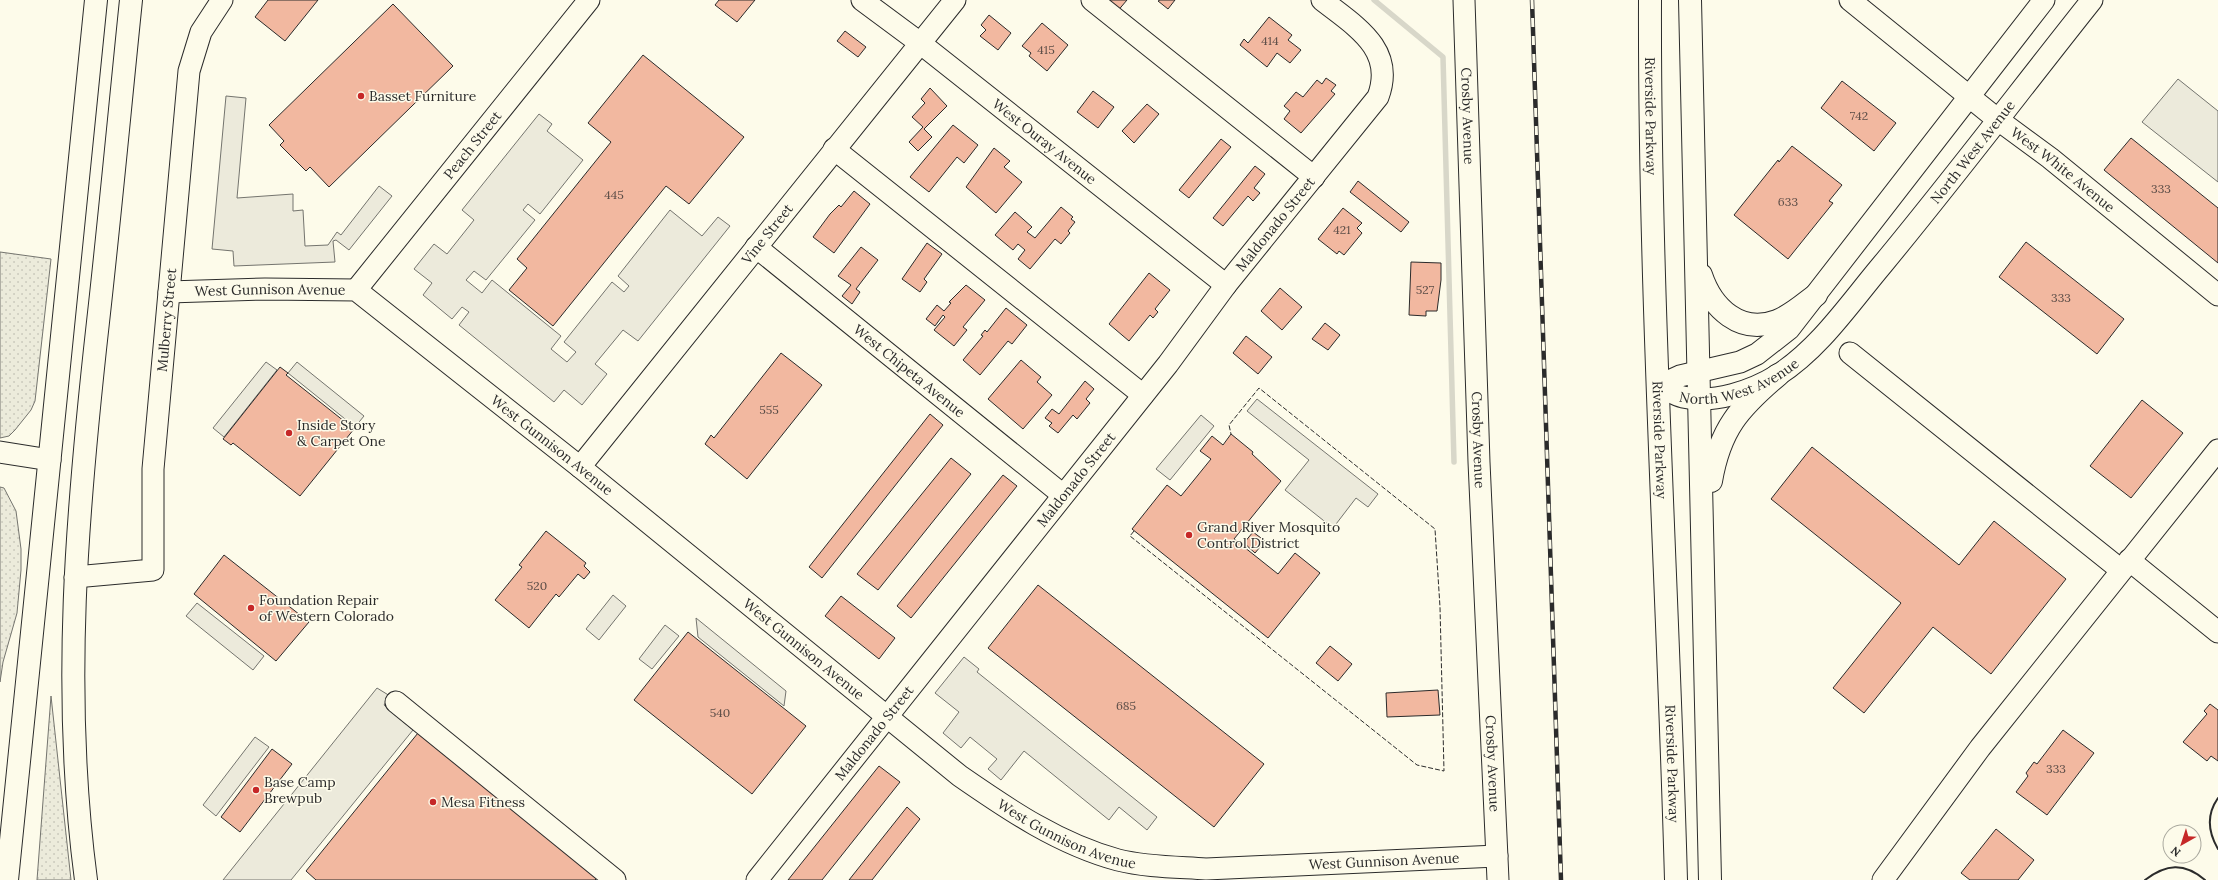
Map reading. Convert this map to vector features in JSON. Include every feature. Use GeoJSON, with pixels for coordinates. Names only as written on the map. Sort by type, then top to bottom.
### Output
{"type":"FeatureCollection","features":[{"type":"Feature","properties":{"kind":"main road"},"geometry":{"type":"LineString","coordinates":[[8,880],[96,0]]}},
{"type":"Feature","properties":{"kind":"main road"},"geometry":{"type":"LineString","coordinates":[[86,880],[75,778],[73,629],[74,577],[83,469],[131,0]]}},
{"type":"Feature","properties":{"kind":"main road","name":"Riverside Parkway"},"geometry":{"type":"LineString","coordinates":[[1650,0],[1658,386],[1670,677],[1676,880]]}},
{"type":"Feature","properties":{"kind":"main road"},"geometry":{"type":"LineString","coordinates":[[1690,0],[1700,371],[1704,671],[1710,880]]}},
{"type":"Feature","properties":{"kind":"main road"},"geometry":{"type":"LineString","coordinates":[[1697,265],[1706,289],[1720,309],[1740,322],[1751,325],[1778,320],[1791,313],[1816,295]]}},
{"type":"Feature","properties":{"kind":"main road"},"geometry":{"type":"LineString","coordinates":[[1703,523],[1714,460],[1725,433],[1741,409],[1778,375]]}},
{"type":"Feature","properties":{"kind":"street","name":"Mulberry Street"},"geometry":{"type":"LineString","coordinates":[[74,577],[153,570],[153,469],[190,71],[201,32],[222,0]]}},
{"type":"Feature","properties":{"kind":"street","name":"Peach Street"},"geometry":{"type":"LineString","coordinates":[[356,290],[589,0]]}},
{"type":"Feature","properties":{"kind":"street","name":"West Ouray Avenue"},"geometry":{"type":"LineString","coordinates":[[862,0],[920,43],[1226,285]]}},
{"type":"Feature","properties":{"kind":"street","name":"Vine Street"},"geometry":{"type":"LineString","coordinates":[[580,467],[955,0]]}},
{"type":"Feature","properties":{"kind":"street"},"geometry":{"type":"LineString","coordinates":[[1092,0],[1314,177]]}},
{"type":"Feature","properties":{"kind":"street","name":"Maldonado Street"},"geometry":{"type":"LineString","coordinates":[[757,880],[1143,395],[1226,285],[1378,98],[1383,85],[1383,74],[1382,61],[1374,45],[1362,32],[1322,0]]}},
{"type":"Feature","properties":{"kind":"street","name":"Crosby Avenue"},"geometry":{"type":"LineString","coordinates":[[1464,0],[1479,454],[1498,880]]}},
{"type":"Feature","properties":{"kind":"street","name":"West White Avenue"},"geometry":{"type":"LineString","coordinates":[[1850,0],[1997,119],[2050,158],[2218,295]]}},
{"type":"Feature","properties":{"kind":"street","name":"North West Avenue"},"geometry":{"type":"LineString","coordinates":[[1658,386],[1700,371],[1728,366],[1757,354],[1789,328],[2044,0]]}},
{"type":"Feature","properties":{"kind":"street","name":"North West Avenue"},"geometry":{"type":"LineString","coordinates":[[1658,386],[1682,397],[1700,399],[1735,394],[1778,375],[1796,361],[1830,328],[1920,219],[1997,119],[2092,0]]}},
{"type":"Feature","properties":{"kind":"street"},"geometry":{"type":"LineString","coordinates":[[834,149],[1143,395]]}},
{"type":"Feature","properties":{"kind":"street","name":"West Chipeta Avenue"},"geometry":{"type":"LineString","coordinates":[[756,247],[1063,495]]}},
{"type":"Feature","properties":{"kind":"street","name":"West Gunnison Avenue"},"geometry":{"type":"LineString","coordinates":[[169,292],[265,289],[356,290],[580,467],[960,776],[1009,809],[1068,842],[1118,860],[1162,867],[1206,869],[1497,856]]}},
{"type":"Feature","properties":{"kind":"street"},"geometry":{"type":"LineString","coordinates":[[1850,353],[2125,565],[2218,632]]}},
{"type":"Feature","properties":{"kind":"street"},"geometry":{"type":"LineString","coordinates":[[1883,880],[1980,748],[2218,450]]}},
{"type":"Feature","properties":{"kind":"street"},"geometry":{"type":"LineString","coordinates":[[0,452],[50,460]]}},
{"type":"Feature","properties":{"kind":"street"},"geometry":{"type":"LineString","coordinates":[[396,702],[615,880]]}},
{"type":"Feature","properties":{"kind":"shaded area"},"geometry":{"type":"Polygon","coordinates":[[[2178,79],[2218,111],[2218,182],[2142,122],[2178,79]]]}},
{"type":"Feature","properties":{"kind":"shaded area"},"geometry":{"type":"Polygon","coordinates":[[[226,96],[246,98],[237,198],[293,194],[293,211],[303,210],[305,246],[328,245],[337,232],[341,235],[379,186],[392,196],[349,250],[336,240],[333,241],[335,262],[234,266],[233,251],[212,249],[226,96]]]}},
{"type":"Feature","properties":{"kind":"shaded area"},"geometry":{"type":"Polygon","coordinates":[[[539,114],[552,124],[547,131],[583,160],[540,214],[528,204],[523,210],[535,220],[486,280],[474,271],[466,280],[482,293],[492,280],[561,336],[551,349],[567,362],[576,352],[564,342],[612,282],[624,292],[629,286],[618,276],[670,210],[702,236],[718,217],[730,226],[638,341],[623,330],[595,364],[607,374],[582,405],[564,390],[554,402],[459,325],[469,312],[462,307],[452,319],[423,295],[432,283],[414,269],[434,244],[447,254],[474,220],[462,210],[539,114]]]}},
{"type":"Feature","properties":{"kind":"shaded area"},"geometry":{"type":"Polygon","coordinates":[[[0,252],[51,259],[35,401],[31,410],[15,430],[9,436],[0,438],[0,252]]]}},
{"type":"Feature","properties":{"kind":"shaded area"},"geometry":{"type":"Polygon","coordinates":[[[266,362],[277,370],[224,437],[213,428],[266,362]]]}},
{"type":"Feature","properties":{"kind":"shaded area"},"geometry":{"type":"Polygon","coordinates":[[[297,362],[364,416],[355,427],[288,373],[297,362]]]}},
{"type":"Feature","properties":{"kind":"shaded area"},"geometry":{"type":"Polygon","coordinates":[[[1257,399],[1378,494],[1368,507],[1356,498],[1333,528],[1285,490],[1309,460],[1247,411],[1257,399]]]}},
{"type":"Feature","properties":{"kind":"shaded area"},"geometry":{"type":"Polygon","coordinates":[[[1201,415],[1214,426],[1170,480],[1156,469],[1201,415]]]}},
{"type":"Feature","properties":{"kind":"shaded area"},"geometry":{"type":"Polygon","coordinates":[[[0,487],[4,488],[16,511],[21,549],[21,570],[17,613],[3,662],[0,682],[0,487]]]}},
{"type":"Feature","properties":{"kind":"shaded area"},"geometry":{"type":"Polygon","coordinates":[[[613,595],[626,606],[599,640],[586,629],[613,595]]]}},
{"type":"Feature","properties":{"kind":"shaded area"},"geometry":{"type":"Polygon","coordinates":[[[197,603],[264,656],[253,670],[186,616],[197,603]]]}},
{"type":"Feature","properties":{"kind":"shaded area"},"geometry":{"type":"Polygon","coordinates":[[[696,618],[786,691],[784,706],[698,637],[696,618]]]}},
{"type":"Feature","properties":{"kind":"shaded area"},"geometry":{"type":"Polygon","coordinates":[[[665,625],[679,636],[652,669],[639,659],[665,625]]]}},
{"type":"Feature","properties":{"kind":"shaded area"},"geometry":{"type":"Polygon","coordinates":[[[964,657],[979,669],[977,672],[1157,817],[1147,830],[1119,807],[1109,820],[1024,751],[1001,780],[988,769],[997,759],[970,737],[961,748],[943,733],[959,712],[935,693],[964,657]]]}},
{"type":"Feature","properties":{"kind":"shaded area"},"geometry":{"type":"Polygon","coordinates":[[[377,688],[390,696],[384,705],[413,730],[291,880],[223,880],[377,688]]]}},
{"type":"Feature","properties":{"kind":"shaded area"},"geometry":{"type":"Polygon","coordinates":[[[51,696],[71,880],[37,880],[51,696]]]}},
{"type":"Feature","properties":{"kind":"shaded area"},"geometry":{"type":"Polygon","coordinates":[[[255,737],[269,747],[216,816],[203,805],[255,737]]]}},
{"type":"Feature","properties":{"kind":"building"},"geometry":{"type":"Polygon","coordinates":[[[268,0],[318,0],[285,41],[255,17],[268,0]]]}},
{"type":"Feature","properties":{"kind":"building"},"geometry":{"type":"Polygon","coordinates":[[[719,0],[755,0],[737,22],[715,5],[719,0]]]}},
{"type":"Feature","properties":{"kind":"building"},"geometry":{"type":"Polygon","coordinates":[[[1104,0],[1127,0],[1116,13],[1104,0]]]}},
{"type":"Feature","properties":{"kind":"building"},"geometry":{"type":"Polygon","coordinates":[[[1175,0],[1168,9],[1158,1],[1175,0]]]}},
{"type":"Feature","properties":{"kind":"building","name":"Basset Furniture"},"geometry":{"type":"Polygon","coordinates":[[[393,4],[453,66],[329,187],[310,167],[306,171],[280,145],[284,141],[269,125],[393,4]]]}},
{"type":"Feature","properties":{"kind":"building"},"geometry":{"type":"Polygon","coordinates":[[[989,15],[1011,33],[998,50],[980,36],[986,30],[981,25],[989,15]]]}},
{"type":"Feature","properties":{"kind":"building"},"geometry":{"type":"Polygon","coordinates":[[[1269,17],[1292,35],[1288,40],[1301,50],[1290,63],[1277,53],[1267,67],[1240,45],[1244,39],[1248,43],[1269,17]]]}},
{"type":"Feature","properties":{"kind":"building"},"geometry":{"type":"Polygon","coordinates":[[[1042,23],[1068,45],[1047,71],[1029,56],[1031,53],[1022,46],[1042,23]]]}},
{"type":"Feature","properties":{"kind":"building"},"geometry":{"type":"Polygon","coordinates":[[[845,31],[866,47],[858,57],[837,41],[845,31]]]}},
{"type":"Feature","properties":{"kind":"building"},"geometry":{"type":"Polygon","coordinates":[[[643,55],[744,137],[689,204],[666,186],[553,326],[509,290],[527,268],[517,259],[611,142],[588,123],[643,55]]]}},
{"type":"Feature","properties":{"kind":"building"},"geometry":{"type":"Polygon","coordinates":[[[1326,78],[1336,85],[1331,91],[1335,94],[1301,133],[1284,119],[1290,111],[1284,106],[1296,92],[1303,97],[1317,80],[1322,84],[1326,78]]]}},
{"type":"Feature","properties":{"kind":"building"},"geometry":{"type":"Polygon","coordinates":[[[1842,81],[1896,123],[1874,151],[1821,108],[1842,81]]]}},
{"type":"Feature","properties":{"kind":"building"},"geometry":{"type":"Polygon","coordinates":[[[930,88],[947,106],[924,129],[932,137],[918,151],[909,142],[923,127],[912,117],[925,103],[921,99],[930,88]]]}},
{"type":"Feature","properties":{"kind":"building"},"geometry":{"type":"Polygon","coordinates":[[[1093,91],[1114,107],[1098,128],[1077,112],[1093,91]]]}},
{"type":"Feature","properties":{"kind":"building"},"geometry":{"type":"Polygon","coordinates":[[[1147,104],[1159,114],[1134,143],[1122,131],[1147,104]]]}},
{"type":"Feature","properties":{"kind":"building"},"geometry":{"type":"Polygon","coordinates":[[[953,125],[978,145],[964,163],[957,157],[929,192],[910,177],[953,125]]]}},
{"type":"Feature","properties":{"kind":"building"},"geometry":{"type":"Polygon","coordinates":[[[2131,138],[2218,208],[2218,263],[2104,170],[2131,138]]]}},
{"type":"Feature","properties":{"kind":"building"},"geometry":{"type":"Polygon","coordinates":[[[1221,139],[1231,147],[1189,198],[1179,190],[1221,139]]]}},
{"type":"Feature","properties":{"kind":"building"},"geometry":{"type":"Polygon","coordinates":[[[1792,146],[1842,185],[1829,201],[1833,203],[1788,259],[1734,215],[1778,160],[1779,162],[1792,146]]]}},
{"type":"Feature","properties":{"kind":"building"},"geometry":{"type":"Polygon","coordinates":[[[994,148],[1010,161],[1004,167],[1022,182],[996,213],[966,187],[994,148]]]}},
{"type":"Feature","properties":{"kind":"building"},"geometry":{"type":"Polygon","coordinates":[[[1255,166],[1265,174],[1254,188],[1260,193],[1253,201],[1248,196],[1223,226],[1213,218],[1255,166]]]}},
{"type":"Feature","properties":{"kind":"building"},"geometry":{"type":"Polygon","coordinates":[[[1358,181],[1409,222],[1401,232],[1350,192],[1358,181]]]}},
{"type":"Feature","properties":{"kind":"building"},"geometry":{"type":"Polygon","coordinates":[[[854,191],[870,204],[834,253],[813,237],[830,214],[839,205],[841,207],[854,191]]]}},
{"type":"Feature","properties":{"kind":"building"},"geometry":{"type":"Polygon","coordinates":[[[1061,207],[1073,217],[1071,219],[1075,222],[1068,231],[1070,233],[1061,244],[1055,239],[1030,269],[1018,259],[1025,250],[1018,244],[1013,250],[995,235],[1015,212],[1032,227],[1027,232],[1035,238],[1061,207]]]}},
{"type":"Feature","properties":{"kind":"building"},"geometry":{"type":"Polygon","coordinates":[[[1343,208],[1362,223],[1357,228],[1362,233],[1344,255],[1339,251],[1337,254],[1318,239],[1343,208]]]}},
{"type":"Feature","properties":{"kind":"building"},"geometry":{"type":"Polygon","coordinates":[[[2026,242],[2124,319],[2097,354],[1999,277],[2026,242]]]}},
{"type":"Feature","properties":{"kind":"building"},"geometry":{"type":"Polygon","coordinates":[[[927,243],[942,254],[924,279],[927,282],[920,292],[902,279],[927,243]]]}},
{"type":"Feature","properties":{"kind":"building"},"geometry":{"type":"Polygon","coordinates":[[[861,247],[878,260],[856,289],[860,292],[852,304],[842,296],[851,285],[838,276],[861,247]]]}},
{"type":"Feature","properties":{"kind":"building"},"geometry":{"type":"Polygon","coordinates":[[[1411,262],[1441,263],[1441,280],[1437,311],[1426,311],[1426,316],[1409,315],[1411,262]]]}},
{"type":"Feature","properties":{"kind":"building"},"geometry":{"type":"Polygon","coordinates":[[[1149,273],[1170,290],[1155,309],[1158,312],[1153,318],[1150,315],[1129,341],[1109,324],[1149,273]]]}},
{"type":"Feature","properties":{"kind":"building"},"geometry":{"type":"Polygon","coordinates":[[[966,285],[985,300],[963,327],[967,330],[954,346],[934,330],[945,317],[943,315],[935,326],[926,319],[937,305],[944,311],[951,303],[949,302],[966,285]]]}},
{"type":"Feature","properties":{"kind":"building"},"geometry":{"type":"Polygon","coordinates":[[[1280,288],[1302,307],[1282,330],[1261,311],[1280,288]]]}},
{"type":"Feature","properties":{"kind":"building"},"geometry":{"type":"Polygon","coordinates":[[[1006,308],[1027,325],[1012,344],[1008,341],[980,375],[963,360],[983,336],[981,335],[985,330],[987,332],[1006,308]]]}},
{"type":"Feature","properties":{"kind":"building"},"geometry":{"type":"Polygon","coordinates":[[[1325,323],[1340,335],[1328,350],[1312,339],[1325,323]]]}},
{"type":"Feature","properties":{"kind":"building"},"geometry":{"type":"Polygon","coordinates":[[[1246,336],[1272,357],[1258,374],[1233,353],[1246,336]]]}},
{"type":"Feature","properties":{"kind":"building"},"geometry":{"type":"Polygon","coordinates":[[[781,353],[822,385],[747,479],[705,444],[711,435],[714,438],[781,353]]]}},
{"type":"Feature","properties":{"kind":"building"},"geometry":{"type":"Polygon","coordinates":[[[1021,360],[1041,377],[1037,382],[1052,395],[1023,429],[988,399],[1021,360]]]}},
{"type":"Feature","properties":{"kind":"building","name":"Inside Story & Carpet One"},"geometry":{"type":"Polygon","coordinates":[[[280,367],[288,373],[286,375],[354,429],[300,496],[233,443],[231,445],[223,439],[280,367]]]}},
{"type":"Feature","properties":{"kind":"building"},"geometry":{"type":"Polygon","coordinates":[[[1085,381],[1094,389],[1086,399],[1090,403],[1077,419],[1073,415],[1058,433],[1049,426],[1052,423],[1045,418],[1052,409],[1059,414],[1085,381]]]}},
{"type":"Feature","properties":{"kind":"building"},"geometry":{"type":"Polygon","coordinates":[[[2142,400],[2183,433],[2131,498],[2090,466],[2142,400]]]}},
{"type":"Feature","properties":{"kind":"building"},"geometry":{"type":"Polygon","coordinates":[[[930,414],[943,425],[822,578],[809,567],[930,414]]]}},
{"type":"Feature","properties":{"kind":"building","name":"Grand River Mosquito Control District"},"geometry":{"type":"Polygon","coordinates":[[[1231,434],[1253,452],[1252,454],[1281,481],[1234,539],[1278,574],[1295,553],[1320,573],[1268,638],[1132,529],[1167,485],[1181,496],[1211,459],[1200,451],[1212,436],[1223,445],[1231,434]]]}},
{"type":"Feature","properties":{"kind":"building"},"geometry":{"type":"Polygon","coordinates":[[[1812,447],[1959,565],[1994,521],[2066,579],[1991,674],[1933,627],[1864,713],[1833,688],[1901,603],[1771,499],[1812,447]]]}},
{"type":"Feature","properties":{"kind":"building"},"geometry":{"type":"Polygon","coordinates":[[[951,458],[971,474],[878,590],[857,574],[951,458]]]}},
{"type":"Feature","properties":{"kind":"building"},"geometry":{"type":"Polygon","coordinates":[[[1003,475],[1017,486],[911,618],[897,606],[1003,475]]]}},
{"type":"Feature","properties":{"kind":"building"},"geometry":{"type":"Polygon","coordinates":[[[546,531],[586,563],[584,566],[590,572],[584,579],[578,574],[559,597],[556,594],[529,628],[495,600],[522,567],[519,565],[546,531]]]}},
{"type":"Feature","properties":{"kind":"building"},"geometry":{"type":"Polygon","coordinates":[[[1253,532],[1265,541],[1255,553],[1244,543],[1253,532]]]}},
{"type":"Feature","properties":{"kind":"building","name":"Foundation Repair of Western Colorado"},"geometry":{"type":"Polygon","coordinates":[[[224,555],[309,622],[276,661],[194,594],[224,555]]]}},
{"type":"Feature","properties":{"kind":"building"},"geometry":{"type":"Polygon","coordinates":[[[1038,585],[1264,764],[1214,827],[988,648],[1038,585]]]}},
{"type":"Feature","properties":{"kind":"building"},"geometry":{"type":"Polygon","coordinates":[[[841,596],[895,638],[879,659],[825,616],[841,596]]]}},
{"type":"Feature","properties":{"kind":"building"},"geometry":{"type":"Polygon","coordinates":[[[688,632],[806,726],[752,794],[634,700],[688,632]]]}},
{"type":"Feature","properties":{"kind":"building"},"geometry":{"type":"Polygon","coordinates":[[[1330,646],[1352,664],[1338,681],[1316,663],[1330,646]]]}},
{"type":"Feature","properties":{"kind":"building"},"geometry":{"type":"Polygon","coordinates":[[[1438,690],[1440,715],[1387,717],[1386,693],[1438,690]]]}},
{"type":"Feature","properties":{"kind":"building"},"geometry":{"type":"Polygon","coordinates":[[[2210,704],[2218,710],[2218,761],[2211,756],[2207,761],[2183,742],[2207,714],[2204,711],[2210,704]]]}},
{"type":"Feature","properties":{"kind":"building"},"geometry":{"type":"Polygon","coordinates":[[[2063,730],[2094,753],[2047,815],[2016,792],[2028,776],[2026,773],[2034,762],[2037,764],[2063,730]]]}},
{"type":"Feature","properties":{"kind":"building","name":"Mesa Fitness"},"geometry":{"type":"Polygon","coordinates":[[[418,733],[598,877],[595,880],[316,880],[306,871],[418,733]]]}},
{"type":"Feature","properties":{"kind":"building","name":"Base Camp Brewpub"},"geometry":{"type":"Polygon","coordinates":[[[272,749],[292,764],[240,832],[221,817],[272,749]]]}},
{"type":"Feature","properties":{"kind":"building"},"geometry":{"type":"Polygon","coordinates":[[[879,766],[900,782],[822,880],[788,880],[879,766]]]}},
{"type":"Feature","properties":{"kind":"building"},"geometry":{"type":"Polygon","coordinates":[[[907,807],[920,819],[872,880],[849,880],[907,807]]]}},
{"type":"Feature","properties":{"kind":"building"},"geometry":{"type":"Polygon","coordinates":[[[1996,829],[2034,860],[2018,880],[1970,880],[1961,873],[1996,829]]]}},
{"type":"Feature","properties":{"kind":"waterway"},"geometry":{"type":"LineString","coordinates":[[1374,0],[1443,57],[1454,462]]}},
{"type":"Feature","properties":{"kind":"railway"},"geometry":{"type":"LineString","coordinates":[[1532,0],[1561,880]]}},
{"type":"Feature","properties":{"kind":"fence"},"geometry":{"type":"LineString","coordinates":[[1134,531],[1130,536],[1417,765],[1444,771],[1440,607],[1435,529],[1259,388],[1229,425],[1231,434]]}},
{"type":"Feature","properties":{"kind":"wall"},"geometry":{"type":"LineString","coordinates":[[2218,798],[2214,804],[2210,817],[2210,830],[2218,849]]}},
{"type":"Feature","properties":{"kind":"wall"},"geometry":{"type":"LineString","coordinates":[[2145,880],[2160,871],[2175,867],[2190,870],[2205,880]]}},
{"type":"Feature","properties":{"kind":"place","name":"Basset Furniture"},"geometry":{"type":"Point","coordinates":[361,96]}},
{"type":"Feature","properties":{"kind":"place","name":"Inside Story & Carpet One"},"geometry":{"type":"Point","coordinates":[289,433]}},
{"type":"Feature","properties":{"kind":"place","name":"Grand River Mosquito Control District"},"geometry":{"type":"Point","coordinates":[1189,535]}},
{"type":"Feature","properties":{"kind":"place","name":"Foundation Repair of Western Colorado"},"geometry":{"type":"Point","coordinates":[251,608]}},
{"type":"Feature","properties":{"kind":"place","name":"Base Camp Brewpub"},"geometry":{"type":"Point","coordinates":[256,790]}},
{"type":"Feature","properties":{"kind":"place","name":"Mesa Fitness"},"geometry":{"type":"Point","coordinates":[433,802]}}]}
